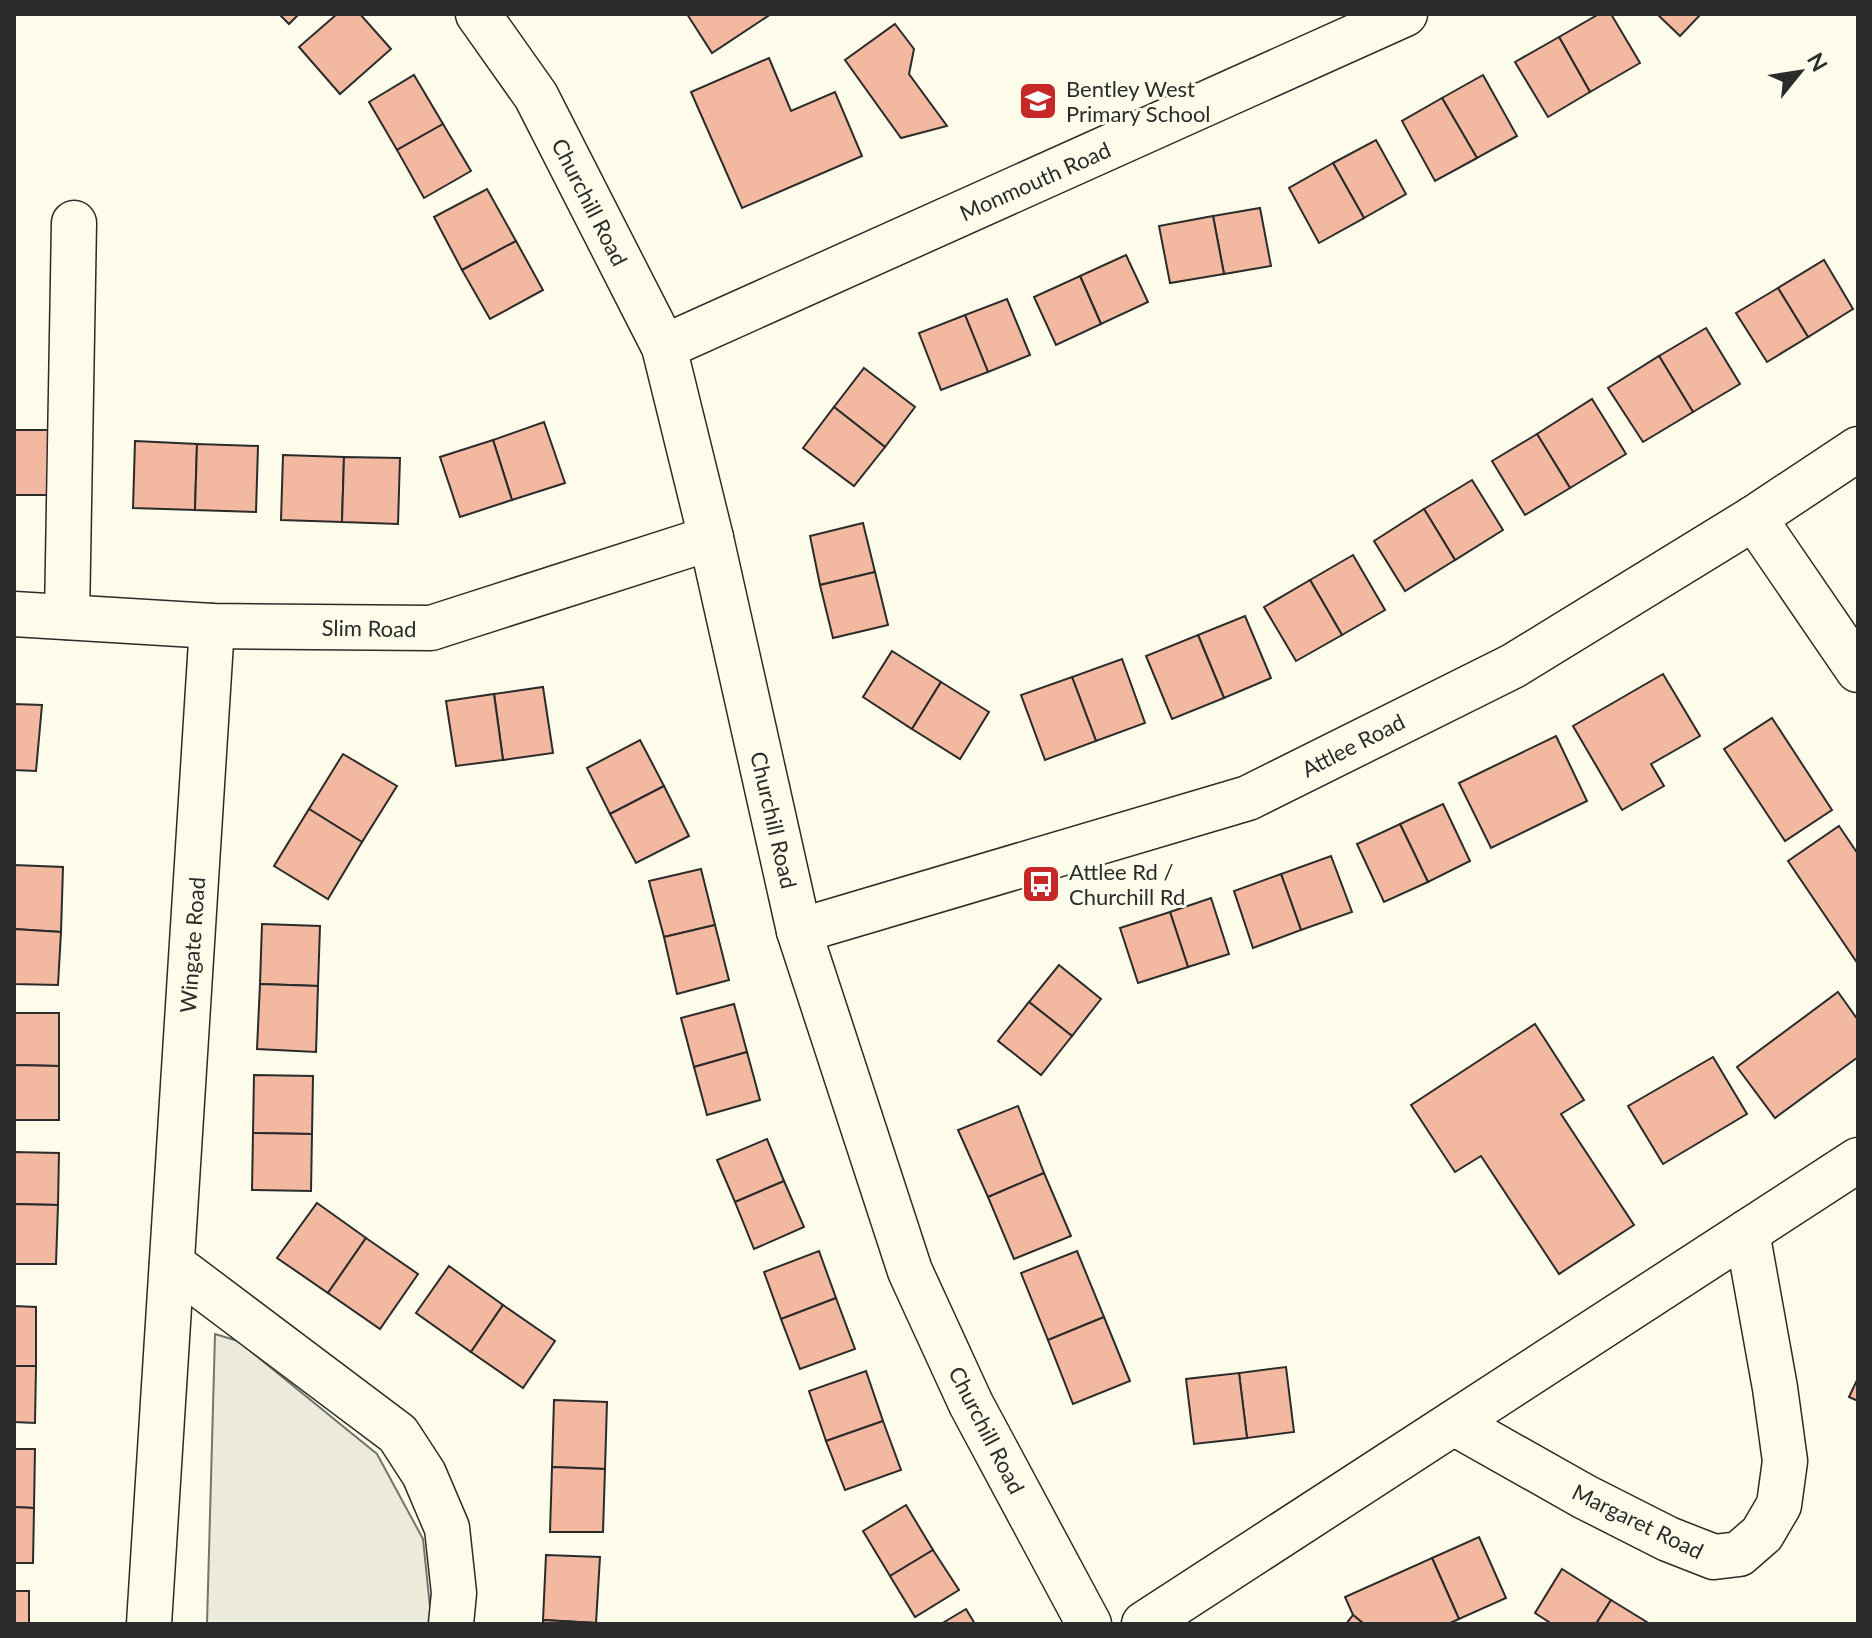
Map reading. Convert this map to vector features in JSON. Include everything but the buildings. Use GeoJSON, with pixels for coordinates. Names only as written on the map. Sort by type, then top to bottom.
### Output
{"type":"FeatureCollection","features":[{"type":"Feature","properties":{"kind":"street","name":"Churchill Road"},"geometry":{"type":"LineString","coordinates":[[478,14],[536,96],[664,347],[711,538],[799,931],[910,1271],[971,1404],[1089,1624]]}},
{"type":"Feature","properties":{"kind":"street","name":"Monmouth Road"},"geometry":{"type":"LineString","coordinates":[[664,347],[1405,14]]}},
{"type":"Feature","properties":{"kind":"street"},"geometry":{"type":"LineString","coordinates":[[67,617],[74,223]]}},
{"type":"Feature","properties":{"kind":"street","name":"Attlee Road"},"geometry":{"type":"LineString","coordinates":[[799,931],[1248,798],[1513,666],[1754,518],[1858,449]]}},
{"type":"Feature","properties":{"kind":"street"},"geometry":{"type":"LineString","coordinates":[[1754,518],[1858,670]]}},
{"type":"Feature","properties":{"kind":"street","name":"Slim Road"},"geometry":{"type":"LineString","coordinates":[[14,614],[212,626],[431,628],[711,538]]}},
{"type":"Feature","properties":{"kind":"street","name":"Wingate Road"},"geometry":{"type":"LineString","coordinates":[[149,1624],[212,626]]}},
{"type":"Feature","properties":{"kind":"street"},"geometry":{"type":"LineString","coordinates":[[1144,1624],[1858,1160]]}},
{"type":"Feature","properties":{"kind":"street","name":"Margaret Road"},"geometry":{"type":"LineString","coordinates":[[1454,1423],[1585,1497],[1668,1539],[1714,1557],[1739,1554],[1762,1534],[1779,1505],[1785,1461],[1747,1232]]}},
{"type":"Feature","properties":{"kind":"street"},"geometry":{"type":"LineString","coordinates":[[172,1264],[398,1434],[424,1474],[447,1528],[454,1593],[451,1624]]}},
{"type":"Feature","properties":{"kind":"shaded area"},"geometry":{"type":"Polygon","coordinates":[[[215,1334],[238,1341],[377,1454],[423,1539],[430,1624],[207,1624],[215,1334]]]}},
{"type":"Feature","properties":{"kind":"place","name":"Bentley West Primary School"},"geometry":{"type":"Point","coordinates":[1038,101]}},
{"type":"Feature","properties":{"kind":"place","name":"Attlee Rd / Churchill Rd"},"geometry":{"type":"Point","coordinates":[1041,884]}}]}
